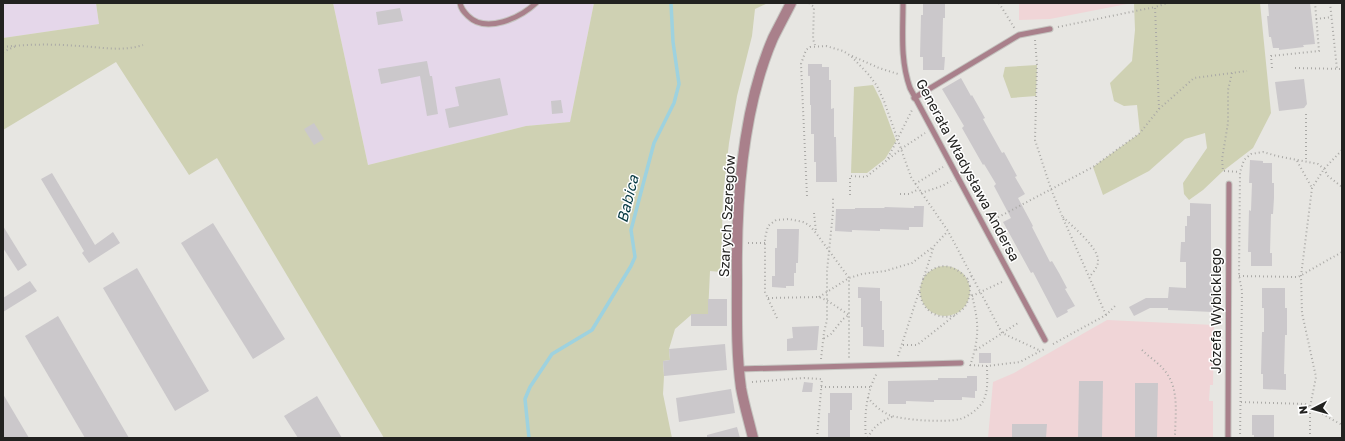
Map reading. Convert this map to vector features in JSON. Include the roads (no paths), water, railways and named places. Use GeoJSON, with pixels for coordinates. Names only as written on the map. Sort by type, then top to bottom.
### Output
{"type":"FeatureCollection","features":[{"type":"Feature","properties":{"kind":"street","name":"Szarych Szeregów"},"geometry":{"type":"LineString","coordinates":[[753,438],[742,390],[739,369],[737,333],[737,242],[739,190],[746,139],[755,94],[773,39],[791,3]]}},
{"type":"Feature","properties":{"kind":"lane"},"geometry":{"type":"LineString","coordinates":[[460,3],[464,12],[475,22],[491,24],[514,18],[527,11],[536,3]]}},
{"type":"Feature","properties":{"kind":"lane","name":"Generała Władysława Andersa"},"geometry":{"type":"LineString","coordinates":[[902,3],[902,53],[906,76],[915,100],[1046,340]]}},
{"type":"Feature","properties":{"kind":"lane"},"geometry":{"type":"LineString","coordinates":[[915,100],[1019,35],[1050,29]]}},
{"type":"Feature","properties":{"kind":"lane","name":"Józefa Wybickiego"},"geometry":{"type":"LineString","coordinates":[[1228,438],[1229,184]]}},
{"type":"Feature","properties":{"kind":"lane"},"geometry":{"type":"LineString","coordinates":[[739,369],[961,363]]}},
{"type":"Feature","properties":{"kind":"waterway","name":"Babica"},"geometry":{"type":"LineString","coordinates":[[529,438],[525,399],[530,387],[552,354],[592,330],[635,257],[631,230],[654,143],[674,103],[679,84],[673,42],[671,3]]}}]}
